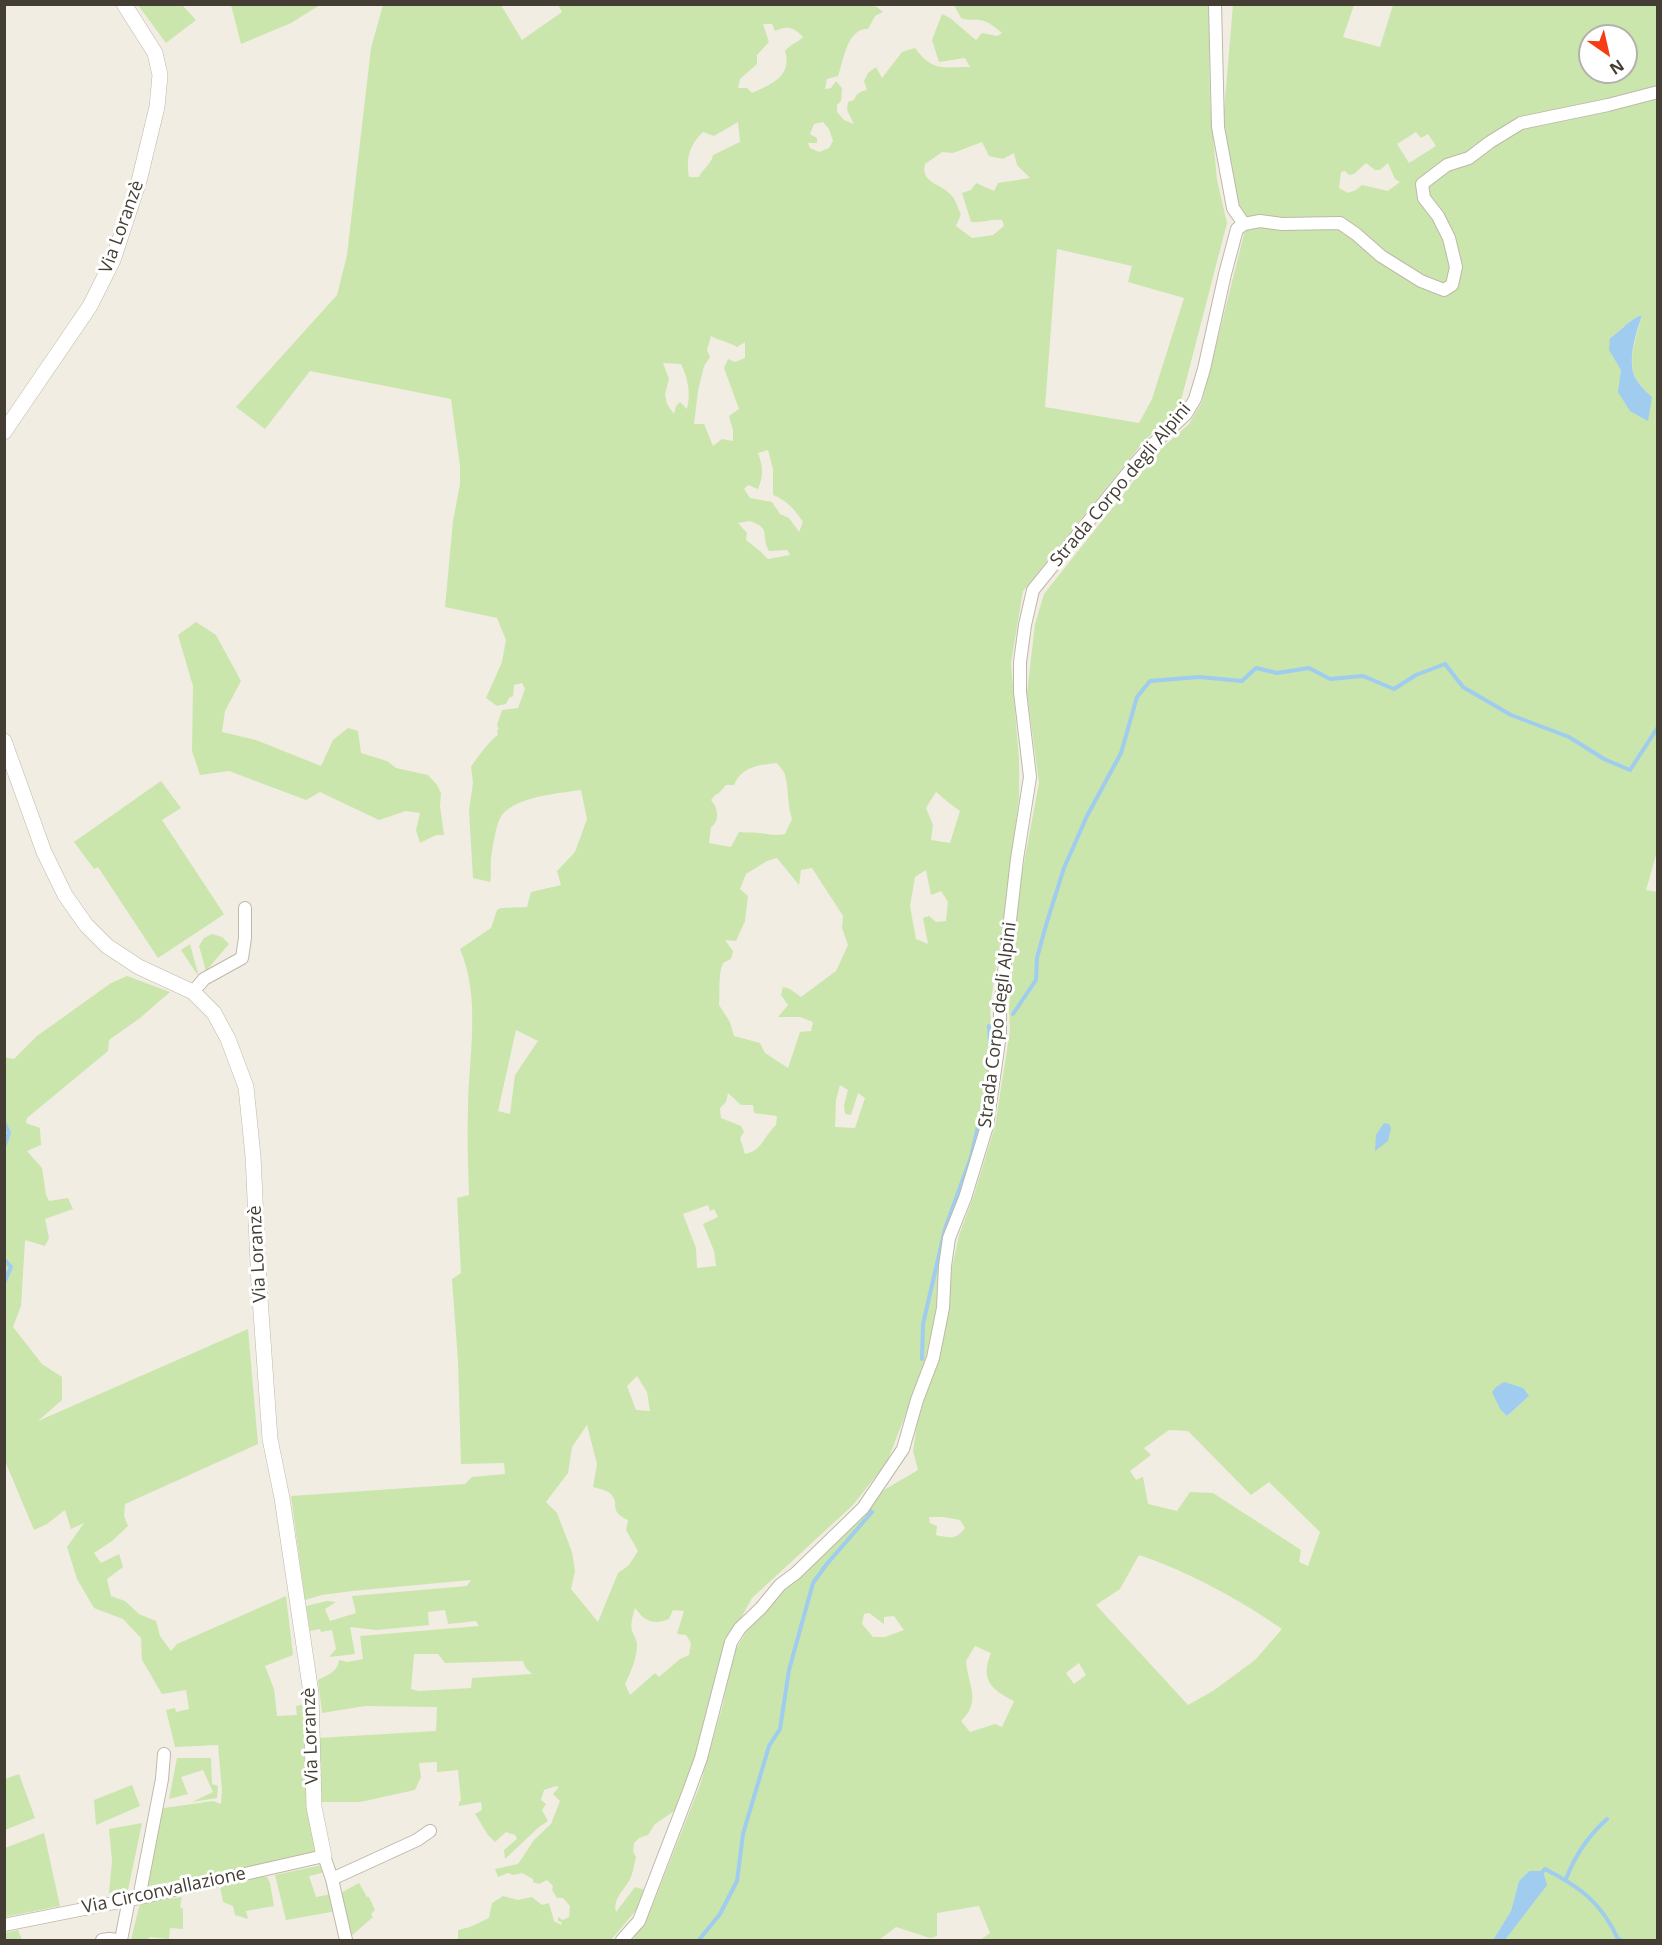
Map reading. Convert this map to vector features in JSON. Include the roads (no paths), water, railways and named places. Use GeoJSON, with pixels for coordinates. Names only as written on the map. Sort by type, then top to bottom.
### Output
{"type":"FeatureCollection","features":[{"type":"Feature","properties":{"kind":"street","name":"Via Loranzè"},"geometry":{"type":"LineString","coordinates":[[4,432],[90,306],[113,260],[140,181],[157,107],[160,75],[155,53],[124,4]]}},
{"type":"Feature","properties":{"kind":"street"},"geometry":{"type":"LineString","coordinates":[[1215,4],[1218,127],[1233,208],[1244,224],[1260,221],[1282,224],[1340,223],[1381,256],[1421,281],[1444,290],[1452,285],[1456,267],[1449,238],[1438,216],[1424,198],[1422,184],[1447,165],[1469,158],[1521,123],[1658,92]]}},
{"type":"Feature","properties":{"kind":"street","name":"Strada Corpo degli Alpini"},"geometry":{"type":"LineString","coordinates":[[622,1941],[639,1921],[689,1791],[701,1758],[731,1642],[740,1628],[780,1585],[796,1573],[865,1505],[903,1449],[917,1400],[933,1358],[943,1308],[949,1238],[965,1198],[987,1126],[1000,1034],[1000,1008],[1017,859],[1030,777],[1020,692],[1020,662],[1033,590],[1135,464],[1186,414],[1195,399],[1237,229],[1244,224]]}},
{"type":"Feature","properties":{"kind":"street","name":"Via Loranzè"},"geometry":{"type":"LineString","coordinates":[[4,741],[44,852],[65,896],[86,925],[107,946],[139,967],[194,992],[214,1013],[224,1030],[246,1087],[253,1156],[270,1439],[282,1498],[310,1693],[314,1807],[324,1857]]}},
{"type":"Feature","properties":{"kind":"street"},"geometry":{"type":"LineString","coordinates":[[194,992],[204,979],[242,958],[245,908]]}},
{"type":"Feature","properties":{"kind":"street"},"geometry":{"type":"LineString","coordinates":[[102,1941],[109,1939],[120,1941],[134,1899],[162,1779],[164,1754]]}},
{"type":"Feature","properties":{"kind":"street"},"geometry":{"type":"LineString","coordinates":[[332,1879],[430,1832]]}},
{"type":"Feature","properties":{"kind":"street"},"geometry":{"type":"LineString","coordinates":[[324,1857],[332,1879],[346,1941]]}},
{"type":"Feature","properties":{"kind":"street","name":"Via Circonvallazione"},"geometry":{"type":"LineString","coordinates":[[4,1925],[324,1857]]}},
{"type":"Feature","properties":{"kind":"water"},"geometry":{"type":"Polygon","coordinates":[[[1642,315],[1633,349],[1632,367],[1638,382],[1652,397],[1648,421],[1630,411],[1618,392],[1621,370],[1609,350],[1610,338],[1629,322],[1642,315]]]}},
{"type":"Feature","properties":{"kind":"water"},"geometry":{"type":"Polygon","coordinates":[[[1384,1123],[1389,1124],[1391,1128],[1388,1141],[1375,1151],[1376,1135],[1384,1123]]]}},
{"type":"Feature","properties":{"kind":"water"},"geometry":{"type":"Polygon","coordinates":[[[1504,1382],[1523,1388],[1529,1396],[1507,1416],[1500,1409],[1492,1392],[1504,1382]]]}},
{"type":"Feature","properties":{"kind":"water"},"geometry":{"type":"Polygon","coordinates":[[[1529,1871],[1543,1871],[1547,1885],[1505,1940],[1493,1940],[1511,1911],[1519,1881],[1529,1871]]]}},
{"type":"Feature","properties":{"kind":"waterway"},"geometry":{"type":"LineString","coordinates":[[1013,1014],[1036,980],[1037,958],[1064,868],[1087,816],[1121,753],[1137,697],[1150,681],[1199,677],[1242,681],[1256,668],[1277,673],[1309,668],[1330,679],[1363,676],[1394,689],[1416,675],[1445,664],[1463,687],[1511,715],[1569,737],[1604,759],[1630,770],[1658,727]]}},
{"type":"Feature","properties":{"kind":"waterway"},"geometry":{"type":"LineString","coordinates":[[989,1026],[991,1061]]}},
{"type":"Feature","properties":{"kind":"waterway"},"geometry":{"type":"LineString","coordinates":[[922,1359],[923,1324],[945,1229],[971,1157],[986,1092]]}},
{"type":"Feature","properties":{"kind":"waterway"},"geometry":{"type":"LineString","coordinates":[[4,1122],[9,1133],[4,1147]]}},
{"type":"Feature","properties":{"kind":"waterway"},"geometry":{"type":"LineString","coordinates":[[4,1259],[11,1267],[4,1283]]}},
{"type":"Feature","properties":{"kind":"waterway"},"geometry":{"type":"LineString","coordinates":[[699,1940],[720,1914],[737,1881],[743,1834],[769,1746],[780,1729],[789,1670],[813,1583],[872,1512],[867,1508]]}},
{"type":"Feature","properties":{"kind":"waterway"},"geometry":{"type":"LineString","coordinates":[[1566,1879],[1582,1847],[1607,1819]]}},
{"type":"Feature","properties":{"kind":"waterway"},"geometry":{"type":"LineString","coordinates":[[1543,1871],[1545,1869],[1579,1889],[1597,1905],[1618,1939],[1621,1940]]}}]}
